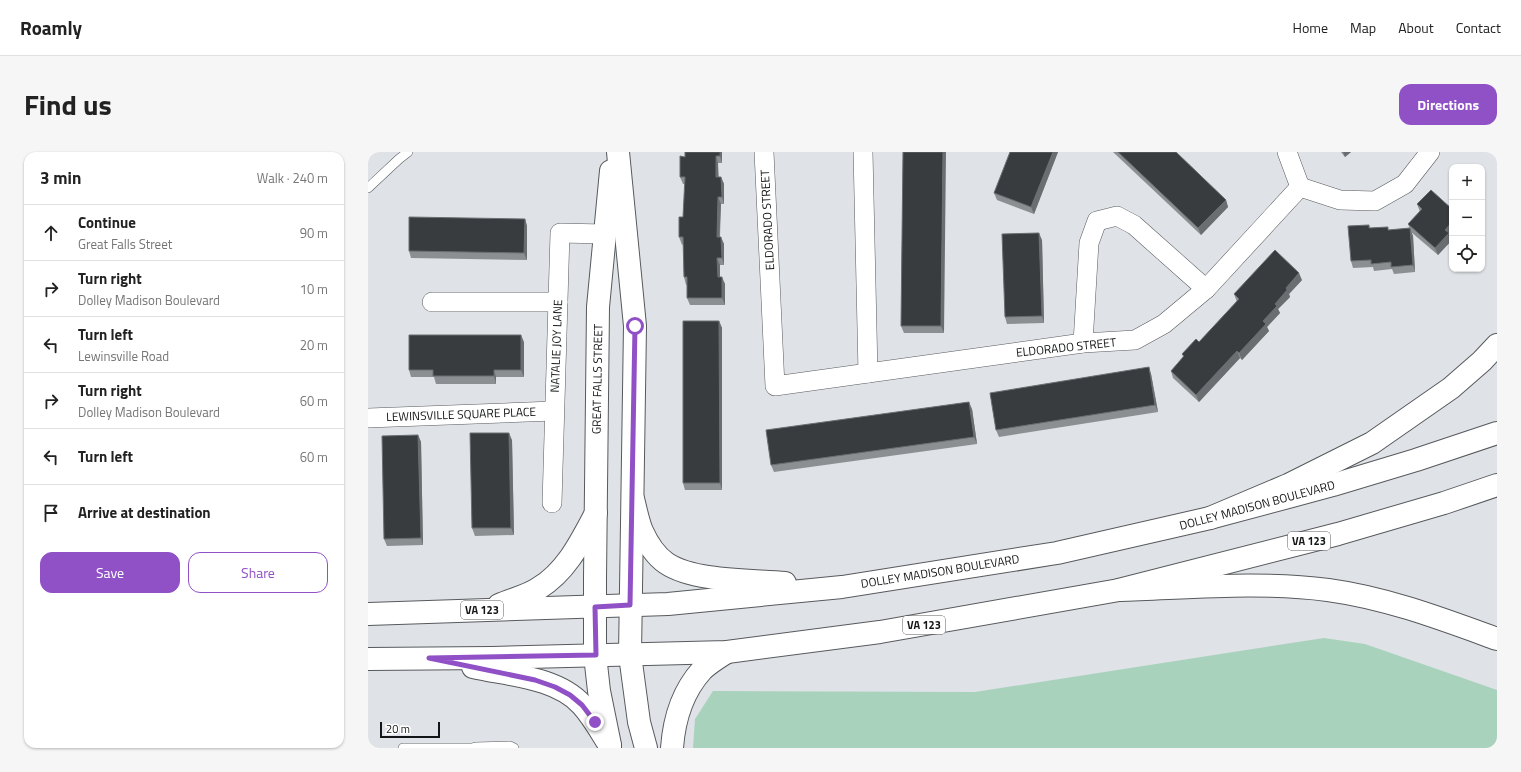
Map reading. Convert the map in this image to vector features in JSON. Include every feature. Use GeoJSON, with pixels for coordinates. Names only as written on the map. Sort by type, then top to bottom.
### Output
{"type":"FeatureCollection","features":[{"type":"Feature","properties":{"kind":"main road","name":"GREAT FALLS STREET"},"geometry":{"type":"LineString","coordinates":[[610,747],[600,691],[596,655],[595,607],[598,307],[613,152]]}},
{"type":"Feature","properties":{"kind":"main road"},"geometry":{"type":"LineString","coordinates":[[618,152],[635,326],[630,655],[639,722],[646,748]]}},
{"type":"Feature","properties":{"kind":"main road"},"geometry":{"type":"LineString","coordinates":[[1210,518],[1288,485],[1372,443],[1451,388],[1482,361],[1497,345]]}},
{"type":"Feature","properties":{"kind":"main road","name":"DOLLEY MADISON BOULEVARD"},"geometry":{"type":"LineString","coordinates":[[368,614],[668,604],[842,587],[1057,553],[1210,518],[1341,483],[1416,460],[1497,432]]}},
{"type":"Feature","properties":{"kind":"main road","name":"VA 123"},"geometry":{"type":"LineString","coordinates":[[368,659],[727,652],[880,632],[1119,590],[1338,534],[1444,503],[1497,485]]}},
{"type":"Feature","properties":{"kind":"main road"},"geometry":{"type":"LineString","coordinates":[[632,499],[642,531],[652,547],[664,562],[677,569],[697,576],[842,587]]}},
{"type":"Feature","properties":{"kind":"main road"},"geometry":{"type":"LineString","coordinates":[[489,610],[539,589],[558,572],[570,560],[596,513]]}},
{"type":"Feature","properties":{"kind":"main road"},"geometry":{"type":"LineString","coordinates":[[1119,590],[1233,586],[1328,590],[1416,610],[1497,639]]}},
{"type":"Feature","properties":{"kind":"main road"},"geometry":{"type":"LineString","coordinates":[[672,748],[682,701],[691,684],[703,669],[727,652]]}},
{"type":"Feature","properties":{"kind":"main road"},"geometry":{"type":"LineString","coordinates":[[429,658],[535,680],[555,687],[570,695],[582,705],[610,747]]}},
{"type":"Feature","properties":{"kind":"street","name":"ELDORADO STREET"},"geometry":{"type":"LineString","coordinates":[[764,152],[774,386],[1083,343],[1135,340],[1164,324],[1206,289],[1300,187]]}},
{"type":"Feature","properties":{"kind":"street"},"geometry":{"type":"LineString","coordinates":[[863,152],[868,372]]}},
{"type":"Feature","properties":{"kind":"street"},"geometry":{"type":"LineString","coordinates":[[1287,152],[1300,187],[1340,200],[1375,201],[1405,184],[1430,152]]}},
{"type":"Feature","properties":{"kind":"street"},"geometry":{"type":"LineString","coordinates":[[1083,343],[1089,243],[1097,221],[1117,216],[1134,225],[1206,289]]}},
{"type":"Feature","properties":{"kind":"street","name":"NATALIE JOY LANE"},"geometry":{"type":"LineString","coordinates":[[552,503],[560,233],[604,234]]}},
{"type":"Feature","properties":{"kind":"street"},"geometry":{"type":"LineString","coordinates":[[432,302],[558,302]]}},
{"type":"Feature","properties":{"kind":"street","name":"LEWINSVILLE SQUARE PLACE"},"geometry":{"type":"LineString","coordinates":[[368,418],[554,411]]}},
{"type":"Feature","properties":{"kind":"lane"},"geometry":{"type":"LineString","coordinates":[[368,188],[408,152]]}},
{"type":"Feature","properties":{"kind":"lane"},"geometry":{"type":"LineString","coordinates":[[403,748],[510,746],[514,748]]}},
{"type":"Feature","properties":{"kind":"green space"},"geometry":{"type":"Polygon","coordinates":[[[1324,638],[1365,644],[1497,690],[1497,748],[693,748],[695,719],[713,691],[975,692],[1324,638]]]}},
{"type":"Feature","properties":{"kind":"building"},"geometry":{"type":"Polygon","coordinates":[[[685,152],[720,152],[720,156],[716,156],[716,177],[721,177],[722,197],[718,197],[717,237],[721,237],[722,258],[717,258],[718,277],[722,277],[722,298],[687,298],[687,277],[684,277],[683,237],[679,237],[679,217],[683,217],[685,177],[680,177],[680,156],[685,157],[685,152]]]}},
{"type":"Feature","properties":{"kind":"building"},"geometry":{"type":"Polygon","coordinates":[[[903,152],[943,152],[941,326],[901,326],[903,152]]]}},
{"type":"Feature","properties":{"kind":"building"},"geometry":{"type":"Polygon","coordinates":[[[1010,152],[1053,152],[1031,207],[994,193],[1010,152]]]}},
{"type":"Feature","properties":{"kind":"building"},"geometry":{"type":"Polygon","coordinates":[[[1118,152],[1176,152],[1226,200],[1198,228],[1118,152]]]}},
{"type":"Feature","properties":{"kind":"building"},"geometry":{"type":"Polygon","coordinates":[[[1431,190],[1449,206],[1449,225],[1445,230],[1449,233],[1435,248],[1408,224],[1422,209],[1417,204],[1431,190]]]}},
{"type":"Feature","properties":{"kind":"building"},"geometry":{"type":"Polygon","coordinates":[[[409,217],[525,219],[524,253],[409,251],[409,217]]]}},
{"type":"Feature","properties":{"kind":"building"},"geometry":{"type":"Polygon","coordinates":[[[1369,225],[1369,228],[1388,227],[1388,230],[1410,228],[1413,265],[1391,267],[1391,262],[1371,264],[1371,260],[1351,261],[1348,226],[1369,225]]]}},
{"type":"Feature","properties":{"kind":"building"},"geometry":{"type":"Polygon","coordinates":[[[1039,233],[1042,316],[1005,317],[1002,234],[1039,233]]]}},
{"type":"Feature","properties":{"kind":"building"},"geometry":{"type":"Polygon","coordinates":[[[1275,250],[1299,273],[1275,304],[1277,306],[1263,321],[1266,324],[1239,353],[1237,351],[1196,395],[1171,371],[1184,356],[1182,354],[1196,339],[1199,342],[1239,299],[1234,294],[1275,250]]]}},
{"type":"Feature","properties":{"kind":"building"},"geometry":{"type":"Polygon","coordinates":[[[683,321],[719,321],[720,483],[683,483],[683,321]]]}},
{"type":"Feature","properties":{"kind":"building"},"geometry":{"type":"Polygon","coordinates":[[[409,335],[521,335],[521,370],[494,370],[494,376],[433,376],[433,370],[409,370],[409,335]]]}},
{"type":"Feature","properties":{"kind":"building"},"geometry":{"type":"Polygon","coordinates":[[[1149,367],[1155,405],[996,430],[990,393],[1149,367]]]}},
{"type":"Feature","properties":{"kind":"building"},"geometry":{"type":"Polygon","coordinates":[[[969,402],[974,437],[771,465],[766,430],[969,402]]]}},
{"type":"Feature","properties":{"kind":"building"},"geometry":{"type":"Polygon","coordinates":[[[470,433],[509,433],[511,528],[472,528],[470,433]]]}},
{"type":"Feature","properties":{"kind":"building"},"geometry":{"type":"Polygon","coordinates":[[[418,435],[421,538],[384,539],[382,436],[418,435]]]}},
{"type":"Feature","properties":{"kind":"route"},"geometry":{"type":"LineString","coordinates":[[595,722],[582,705],[570,695],[555,687],[535,680],[429,658],[596,655],[595,607],[630,605],[635,326]]}}]}
